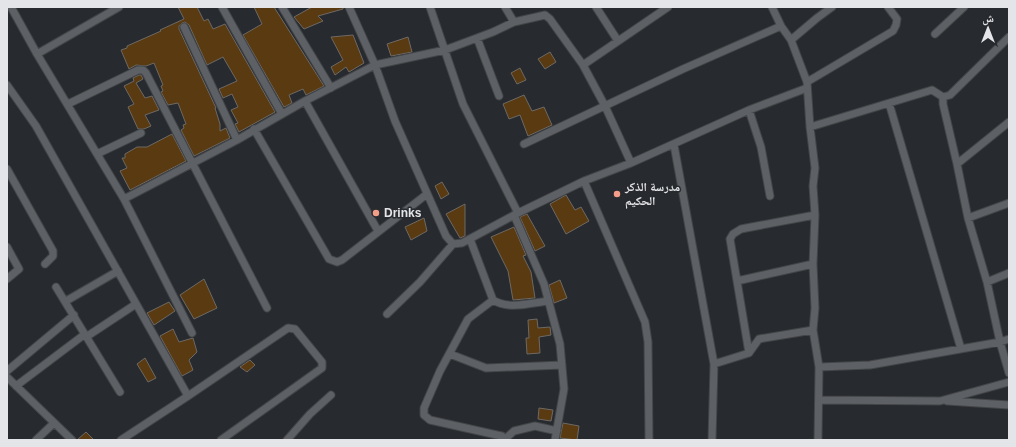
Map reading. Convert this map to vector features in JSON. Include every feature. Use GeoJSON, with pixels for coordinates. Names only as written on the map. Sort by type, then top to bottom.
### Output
{"type":"FeatureCollection","features":[{"type":"Feature","properties":{"kind":"street"},"geometry":{"type":"LineString","coordinates":[[11,7],[37,54],[124,199],[192,333]]}},
{"type":"Feature","properties":{"kind":"street"},"geometry":{"type":"LineString","coordinates":[[37,54],[119,7]]}},
{"type":"Feature","properties":{"kind":"street"},"geometry":{"type":"LineString","coordinates":[[222,7],[282,114]]}},
{"type":"Feature","properties":{"kind":"street"},"geometry":{"type":"LineString","coordinates":[[282,7],[331,88]]}},
{"type":"Feature","properties":{"kind":"street"},"geometry":{"type":"LineString","coordinates":[[349,7],[375,65],[395,121],[427,194],[446,236],[453,244]]}},
{"type":"Feature","properties":{"kind":"street"},"geometry":{"type":"LineString","coordinates":[[430,7],[463,104],[516,214],[544,284],[560,344],[564,389],[555,440]]}},
{"type":"Feature","properties":{"kind":"street"},"geometry":{"type":"LineString","coordinates":[[505,7],[514,22]]}},
{"type":"Feature","properties":{"kind":"street"},"geometry":{"type":"LineString","coordinates":[[583,65],[668,7]]}},
{"type":"Feature","properties":{"kind":"street"},"geometry":{"type":"LineString","coordinates":[[772,7],[781,26],[791,40],[807,85],[815,168],[813,186],[815,215],[815,308],[813,330],[819,367],[818,440]]}},
{"type":"Feature","properties":{"kind":"street"},"geometry":{"type":"LineString","coordinates":[[791,40],[832,7]]}},
{"type":"Feature","properties":{"kind":"street"},"geometry":{"type":"LineString","coordinates":[[388,314],[420,282],[453,244],[462,243],[516,214],[584,181],[631,164],[807,85],[893,31],[897,19],[888,7]]}},
{"type":"Feature","properties":{"kind":"street"},"geometry":{"type":"LineString","coordinates":[[935,34],[964,7]]}},
{"type":"Feature","properties":{"kind":"street"},"geometry":{"type":"LineString","coordinates":[[598,8],[618,41]]}},
{"type":"Feature","properties":{"kind":"street"},"geometry":{"type":"LineString","coordinates":[[124,199],[237,140],[305,101],[375,65],[445,50],[514,22],[544,15],[550,19],[583,65],[605,106],[631,164]]}},
{"type":"Feature","properties":{"kind":"street"},"geometry":{"type":"LineString","coordinates":[[524,144],[683,69],[781,26]]}},
{"type":"Feature","properties":{"kind":"street"},"geometry":{"type":"LineString","coordinates":[[184,27],[237,140]]}},
{"type":"Feature","properties":{"kind":"street"},"geometry":{"type":"LineString","coordinates":[[943,97],[950,94],[1009,37]]}},
{"type":"Feature","properties":{"kind":"street"},"geometry":{"type":"LineString","coordinates":[[477,38],[499,96]]}},
{"type":"Feature","properties":{"kind":"street"},"geometry":{"type":"LineString","coordinates":[[68,104],[138,70],[143,70],[146,73],[267,308]]}},
{"type":"Feature","properties":{"kind":"street"},"geometry":{"type":"LineString","coordinates":[[7,85],[36,126],[188,396]]}},
{"type":"Feature","properties":{"kind":"street"},"geometry":{"type":"LineString","coordinates":[[810,127],[932,90],[943,97]]}},
{"type":"Feature","properties":{"kind":"street"},"geometry":{"type":"LineString","coordinates":[[943,97],[943,104],[968,218],[987,282],[1000,342],[1009,373]]}},
{"type":"Feature","properties":{"kind":"street"},"geometry":{"type":"LineString","coordinates":[[305,101],[378,230]]}},
{"type":"Feature","properties":{"kind":"street"},"geometry":{"type":"LineString","coordinates":[[889,103],[961,349]]}},
{"type":"Feature","properties":{"kind":"street"},"geometry":{"type":"LineString","coordinates":[[749,110],[761,147],[770,196]]}},
{"type":"Feature","properties":{"kind":"street"},"geometry":{"type":"LineString","coordinates":[[957,164],[1009,122]]}},
{"type":"Feature","properties":{"kind":"street"},"geometry":{"type":"LineString","coordinates":[[254,129],[329,260],[337,262],[342,260],[378,230],[427,194]]}},
{"type":"Feature","properties":{"kind":"street"},"geometry":{"type":"LineString","coordinates":[[97,154],[141,133]]}},
{"type":"Feature","properties":{"kind":"street"},"geometry":{"type":"LineString","coordinates":[[674,145],[714,364],[712,440]]}},
{"type":"Feature","properties":{"kind":"street"},"geometry":{"type":"LineString","coordinates":[[7,168],[53,251],[53,256],[45,264]]}},
{"type":"Feature","properties":{"kind":"street"},"geometry":{"type":"LineString","coordinates":[[584,181],[645,322],[648,342],[649,440]]}},
{"type":"Feature","properties":{"kind":"street"},"geometry":{"type":"LineString","coordinates":[[968,218],[1009,203]]}},
{"type":"Feature","properties":{"kind":"street"},"geometry":{"type":"LineString","coordinates":[[749,353],[730,239],[733,234],[741,229],[815,215]]}},
{"type":"Feature","properties":{"kind":"street"},"geometry":{"type":"LineString","coordinates":[[470,238],[493,300],[498,304],[508,306],[548,301]]}},
{"type":"Feature","properties":{"kind":"street"},"geometry":{"type":"LineString","coordinates":[[7,247],[19,269],[7,279]]}},
{"type":"Feature","properties":{"kind":"street"},"geometry":{"type":"LineString","coordinates":[[737,281],[814,264]]}},
{"type":"Feature","properties":{"kind":"street"},"geometry":{"type":"LineString","coordinates":[[66,301],[118,271]]}},
{"type":"Feature","properties":{"kind":"street"},"geometry":{"type":"LineString","coordinates":[[987,282],[1009,273]]}},
{"type":"Feature","properties":{"kind":"street"},"geometry":{"type":"LineString","coordinates":[[56,286],[120,392]]}},
{"type":"Feature","properties":{"kind":"street"},"geometry":{"type":"LineString","coordinates":[[493,300],[468,319],[440,371],[424,408],[424,415],[430,420],[502,436],[504,440],[514,430],[536,426],[557,431]]}},
{"type":"Feature","properties":{"kind":"street"},"geometry":{"type":"LineString","coordinates":[[16,386],[86,335],[136,304]]}},
{"type":"Feature","properties":{"kind":"street"},"geometry":{"type":"LineString","coordinates":[[7,371],[74,315]]}},
{"type":"Feature","properties":{"kind":"street"},"geometry":{"type":"LineString","coordinates":[[121,440],[288,328],[294,329],[322,362],[322,368],[221,440]]}},
{"type":"Feature","properties":{"kind":"street"},"geometry":{"type":"LineString","coordinates":[[714,364],[749,353],[759,339],[813,330]]}},
{"type":"Feature","properties":{"kind":"street"},"geometry":{"type":"LineString","coordinates":[[819,367],[870,365],[1000,342],[1009,339]]}},
{"type":"Feature","properties":{"kind":"street"},"geometry":{"type":"LineString","coordinates":[[450,354],[486,368],[562,365]]}},
{"type":"Feature","properties":{"kind":"street"},"geometry":{"type":"LineString","coordinates":[[8,380],[72,440]]}},
{"type":"Feature","properties":{"kind":"street"},"geometry":{"type":"LineString","coordinates":[[940,401],[1009,382]]}},
{"type":"Feature","properties":{"kind":"street"},"geometry":{"type":"LineString","coordinates":[[287,440],[310,414],[332,395]]}},
{"type":"Feature","properties":{"kind":"street"},"geometry":{"type":"LineString","coordinates":[[819,400],[940,401],[1009,405]]}},
{"type":"Feature","properties":{"kind":"street"},"geometry":{"type":"LineString","coordinates":[[36,440],[54,423]]}},
{"type":"Feature","properties":{"kind":"building"},"geometry":{"type":"Polygon","coordinates":[[[178,7],[197,7],[204,21],[208,19],[213,29],[225,24],[275,112],[239,132],[235,124],[238,123],[231,110],[238,107],[232,94],[223,98],[219,89],[237,81],[223,57],[207,65],[189,25],[185,22],[182,23],[179,26],[179,29],[216,108],[220,131],[226,128],[230,138],[194,156],[181,130],[184,128],[183,125],[186,124],[178,103],[168,105],[161,92],[163,91],[161,86],[163,85],[154,63],[146,66],[136,65],[129,69],[121,50],[184,19],[178,7]]]}},
{"type":"Feature","properties":{"kind":"building"},"geometry":{"type":"Polygon","coordinates":[[[254,7],[274,7],[324,86],[306,95],[303,89],[289,95],[292,103],[284,107],[243,35],[262,24],[254,7]]]}},
{"type":"Feature","properties":{"kind":"building"},"geometry":{"type":"Polygon","coordinates":[[[312,7],[343,7],[343,9],[318,16],[323,21],[304,29],[294,17],[312,7]]]}},
{"type":"Feature","properties":{"kind":"building"},"geometry":{"type":"Polygon","coordinates":[[[353,35],[364,63],[349,72],[346,67],[335,75],[331,67],[343,60],[331,37],[353,35]]]}},
{"type":"Feature","properties":{"kind":"building"},"geometry":{"type":"Polygon","coordinates":[[[408,37],[412,52],[391,56],[387,44],[408,37]]]}},
{"type":"Feature","properties":{"kind":"building"},"geometry":{"type":"Polygon","coordinates":[[[550,52],[556,62],[545,69],[538,59],[550,52]]]}},
{"type":"Feature","properties":{"kind":"building"},"geometry":{"type":"Polygon","coordinates":[[[520,68],[526,80],[517,84],[511,73],[520,68]]]}},
{"type":"Feature","properties":{"kind":"building"},"geometry":{"type":"Polygon","coordinates":[[[141,75],[143,79],[136,83],[145,98],[152,96],[159,110],[145,115],[151,126],[144,129],[138,129],[128,107],[134,104],[124,86],[134,81],[133,78],[141,75]]]}},
{"type":"Feature","properties":{"kind":"building"},"geometry":{"type":"Polygon","coordinates":[[[524,95],[532,111],[544,107],[552,125],[528,136],[520,115],[509,119],[503,104],[524,95]]]}},
{"type":"Feature","properties":{"kind":"building"},"geometry":{"type":"Polygon","coordinates":[[[172,134],[186,161],[130,190],[120,171],[127,168],[122,158],[125,158],[125,154],[137,147],[147,147],[172,134]]]}},
{"type":"Feature","properties":{"kind":"building"},"geometry":{"type":"Polygon","coordinates":[[[442,182],[449,194],[441,199],[435,186],[442,182]]]}},
{"type":"Feature","properties":{"kind":"building"},"geometry":{"type":"Polygon","coordinates":[[[566,195],[575,210],[581,207],[589,221],[566,234],[550,204],[566,195]]]}},
{"type":"Feature","properties":{"kind":"building"},"geometry":{"type":"Polygon","coordinates":[[[465,204],[465,236],[460,238],[446,214],[465,204]]]}},
{"type":"Feature","properties":{"kind":"building"},"geometry":{"type":"Polygon","coordinates":[[[527,214],[545,246],[535,251],[520,217],[527,214]]]}},
{"type":"Feature","properties":{"kind":"building"},"geometry":{"type":"Polygon","coordinates":[[[424,218],[427,231],[411,240],[405,227],[424,218]]]}},
{"type":"Feature","properties":{"kind":"building"},"geometry":{"type":"Polygon","coordinates":[[[514,227],[526,255],[523,256],[531,272],[535,298],[513,300],[508,271],[491,237],[514,227]]]}},
{"type":"Feature","properties":{"kind":"building"},"geometry":{"type":"Polygon","coordinates":[[[204,279],[217,308],[194,319],[180,295],[204,279]]]}},
{"type":"Feature","properties":{"kind":"building"},"geometry":{"type":"Polygon","coordinates":[[[560,280],[567,298],[554,303],[549,285],[560,280]]]}},
{"type":"Feature","properties":{"kind":"building"},"geometry":{"type":"Polygon","coordinates":[[[169,302],[175,311],[154,325],[147,313],[169,302]]]}},
{"type":"Feature","properties":{"kind":"building"},"geometry":{"type":"Polygon","coordinates":[[[537,319],[538,328],[550,327],[551,335],[539,337],[540,353],[527,354],[526,338],[529,338],[528,320],[537,319]]]}},
{"type":"Feature","properties":{"kind":"building"},"geometry":{"type":"Polygon","coordinates":[[[173,329],[179,342],[193,338],[197,352],[189,360],[193,370],[182,376],[160,336],[173,329]]]}},
{"type":"Feature","properties":{"kind":"building"},"geometry":{"type":"Polygon","coordinates":[[[145,358],[156,378],[148,382],[137,364],[145,358]]]}},
{"type":"Feature","properties":{"kind":"building"},"geometry":{"type":"Polygon","coordinates":[[[250,360],[255,365],[247,372],[240,367],[250,360]]]}},
{"type":"Feature","properties":{"kind":"building"},"geometry":{"type":"Polygon","coordinates":[[[539,408],[553,410],[551,421],[538,419],[539,408]]]}},
{"type":"Feature","properties":{"kind":"building"},"geometry":{"type":"Polygon","coordinates":[[[563,423],[579,426],[577,440],[560,438],[563,423]]]}},
{"type":"Feature","properties":{"kind":"building"},"geometry":{"type":"Polygon","coordinates":[[[86,432],[94,440],[77,440],[86,432]]]}},
{"type":"Feature","properties":{"kind":"place","name":"مدرسة الذكر الحكيم"},"geometry":{"type":"Point","coordinates":[617,194]}},
{"type":"Feature","properties":{"kind":"place","name":"Drinks"},"geometry":{"type":"Point","coordinates":[376,213]}}]}
